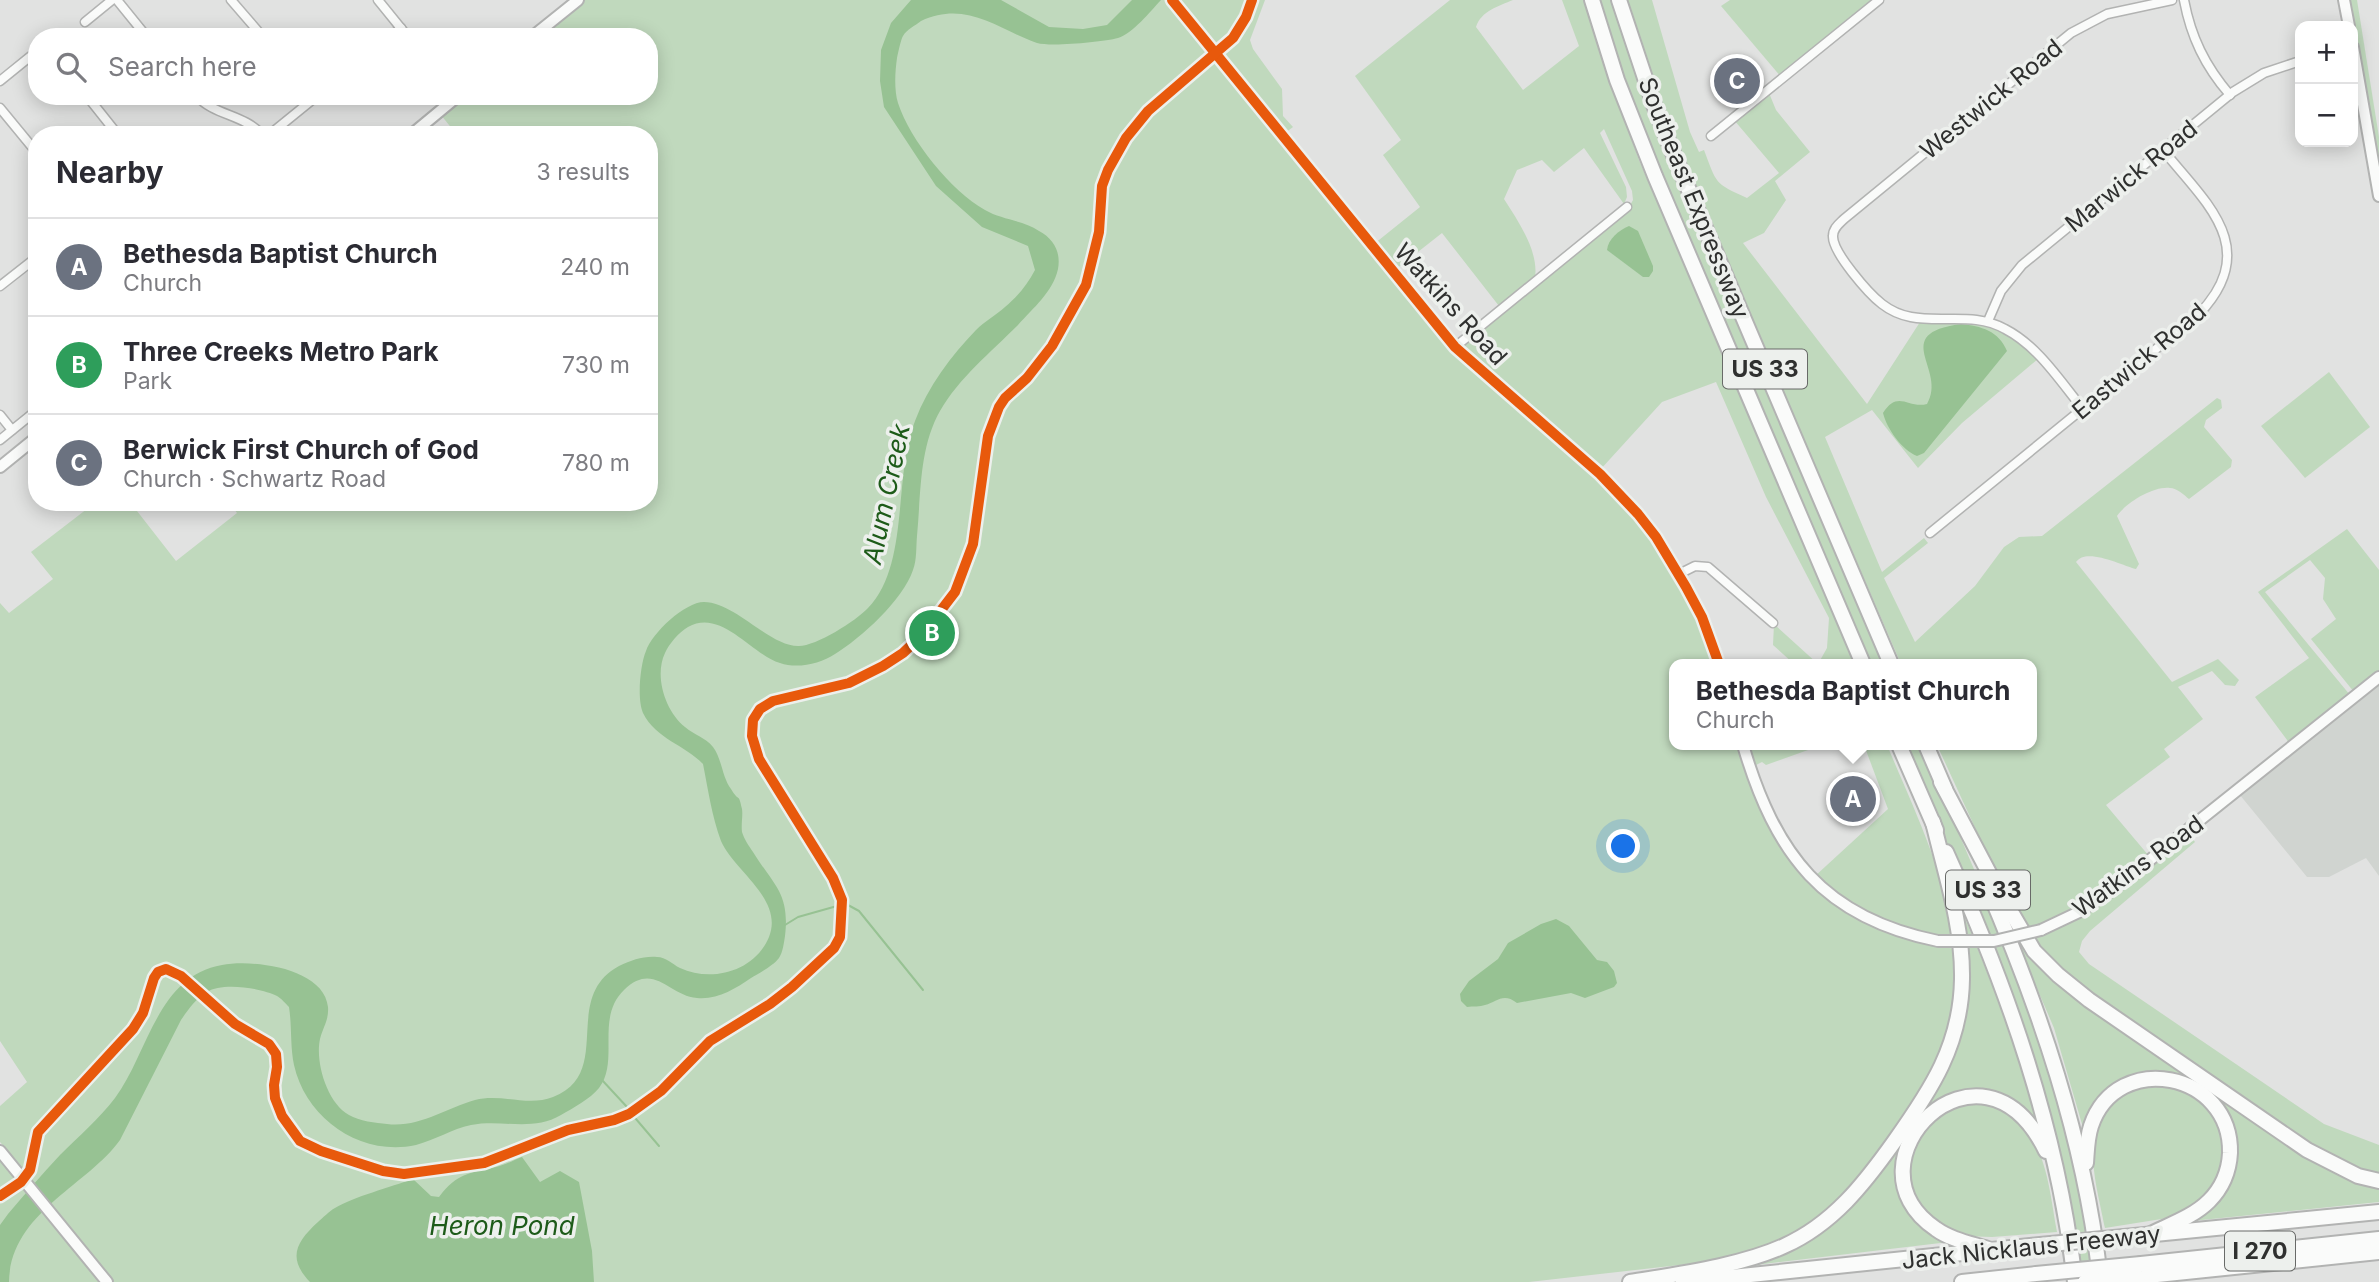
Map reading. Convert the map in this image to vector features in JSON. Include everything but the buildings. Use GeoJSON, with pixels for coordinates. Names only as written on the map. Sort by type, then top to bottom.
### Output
{"type":"FeatureCollection","features":[{"type":"Feature","properties":{"kind":"highway","name":"Southeast Expressway"},"geometry":{"type":"LineString","coordinates":[[1592,0],[1617,80],[1654,176],[1861,659]]}},
{"type":"Feature","properties":{"kind":"highway","name":"Southeast Expressway"},"geometry":{"type":"LineString","coordinates":[[1619,0],[1671,148],[1889,659]]}},
{"type":"Feature","properties":{"kind":"highway","name":"US 33"},"geometry":{"type":"LineString","coordinates":[[1901,750],[1969,902],[2015,1022],[2040,1100],[2058,1175],[2075,1282]]}},
{"type":"Feature","properties":{"kind":"highway","name":"US 33"},"geometry":{"type":"LineString","coordinates":[[1928,750],[2019,964],[2046,1035],[2068,1107],[2090,1206],[2101,1282]]}},
{"type":"Feature","properties":{"kind":"highway"},"geometry":{"type":"LineString","coordinates":[[1941,782],[2034,951],[2058,975],[2089,1000],[2285,1136],[2345,1170],[2379,1181]]}},
{"type":"Feature","properties":{"kind":"highway"},"geometry":{"type":"LineString","coordinates":[[1629,1282],[1758,1256],[1805,1235],[1850,1200],[1920,1105],[1937,1078],[1950,1047],[1959,1016],[1962,977],[1958,936],[1933,822]]}},
{"type":"Feature","properties":{"kind":"highway"},"geometry":{"type":"LineString","coordinates":[[2090,1206],[2086,1162],[2088,1138],[2102,1106],[2124,1087],[2141,1081],[2169,1079],[2187,1084],[2205,1096],[2222,1118],[2230,1144],[2228,1171],[2217,1193],[2200,1209],[2149,1235]]}},
{"type":"Feature","properties":{"kind":"highway"},"geometry":{"type":"LineString","coordinates":[[1991,1250],[1936,1230],[1916,1209],[1909,1196],[1904,1173],[1905,1155],[1922,1120],[1941,1106],[1959,1098],[1984,1097],[2008,1104],[2035,1129],[2058,1175]]}},
{"type":"Feature","properties":{"kind":"highway","name":"Jack Nicklaus Freeway"},"geometry":{"type":"LineString","coordinates":[[1683,1282],[2379,1212]]}},
{"type":"Feature","properties":{"kind":"highway","name":"Jack Nicklaus Freeway"},"geometry":{"type":"LineString","coordinates":[[1962,1282],[2036,1274],[2140,1271],[2379,1239]]}},
{"type":"Feature","properties":{"kind":"highway"},"geometry":{"type":"LineString","coordinates":[[2085,1282],[2140,1271],[2185,1273],[2379,1252]]}},
{"type":"Feature","properties":{"kind":"highway"},"geometry":{"type":"LineString","coordinates":[[2185,1273],[2214,1282]]}},
{"type":"Feature","properties":{"kind":"street"},"geometry":{"type":"LineString","coordinates":[[85,22],[115,0],[139,28]]}},
{"type":"Feature","properties":{"kind":"street"},"geometry":{"type":"LineString","coordinates":[[231,0],[255,28]]}},
{"type":"Feature","properties":{"kind":"street"},"geometry":{"type":"LineString","coordinates":[[378,0],[401,28]]}},
{"type":"Feature","properties":{"kind":"street"},"geometry":{"type":"LineString","coordinates":[[543,28],[578,0]]}},
{"type":"Feature","properties":{"kind":"street","name":"Watkins Road"},"geometry":{"type":"LineString","coordinates":[[1172,0],[1455,346],[1611,485],[1650,528],[1702,617],[1717,659]]}},
{"type":"Feature","properties":{"kind":"street"},"geometry":{"type":"LineString","coordinates":[[1711,136],[1879,0]]}},
{"type":"Feature","properties":{"kind":"street","name":"Westwick Road"},"geometry":{"type":"LineString","coordinates":[[1987,321],[1911,317],[1890,310],[1872,295],[1837,251],[1832,237],[1834,230],[2071,33],[2107,14],[2172,0]]}},
{"type":"Feature","properties":{"kind":"street"},"geometry":{"type":"LineString","coordinates":[[2184,0],[2197,47],[2212,73],[2230,95]]}},
{"type":"Feature","properties":{"kind":"street"},"geometry":{"type":"LineString","coordinates":[[2344,0],[2348,21]]}},
{"type":"Feature","properties":{"kind":"street"},"geometry":{"type":"LineString","coordinates":[[0,81],[28,58]]}},
{"type":"Feature","properties":{"kind":"street","name":"Marwick Road"},"geometry":{"type":"LineString","coordinates":[[1987,321],[2001,290],[2022,265],[2230,95],[2264,73],[2295,63]]}},
{"type":"Feature","properties":{"kind":"street"},"geometry":{"type":"LineString","coordinates":[[2358,78],[2379,196]]}},
{"type":"Feature","properties":{"kind":"street"},"geometry":{"type":"LineString","coordinates":[[94,105],[111,126]]}},
{"type":"Feature","properties":{"kind":"street"},"geometry":{"type":"LineString","coordinates":[[208,105],[252,126]]}},
{"type":"Feature","properties":{"kind":"street"},"geometry":{"type":"LineString","coordinates":[[280,126],[306,105]]}},
{"type":"Feature","properties":{"kind":"street"},"geometry":{"type":"LineString","coordinates":[[422,126],[447,105]]}},
{"type":"Feature","properties":{"kind":"street"},"geometry":{"type":"LineString","coordinates":[[0,108],[28,142]]}},
{"type":"Feature","properties":{"kind":"street","name":"Eastwick Road"},"geometry":{"type":"LineString","coordinates":[[1930,534],[2199,314],[2215,296],[2226,272],[2227,246],[2220,221],[2163,150]]}},
{"type":"Feature","properties":{"kind":"street"},"geometry":{"type":"LineString","coordinates":[[1455,346],[1627,206]]}},
{"type":"Feature","properties":{"kind":"street"},"geometry":{"type":"LineString","coordinates":[[0,286],[28,264]]}},
{"type":"Feature","properties":{"kind":"street"},"geometry":{"type":"LineString","coordinates":[[1987,321],[2018,336],[2028,345],[2083,409]]}},
{"type":"Feature","properties":{"kind":"street"},"geometry":{"type":"LineString","coordinates":[[0,415],[12,430]]}},
{"type":"Feature","properties":{"kind":"street"},"geometry":{"type":"LineString","coordinates":[[0,440],[28,417]]}},
{"type":"Feature","properties":{"kind":"street"},"geometry":{"type":"LineString","coordinates":[[0,467],[28,444]]}},
{"type":"Feature","properties":{"kind":"street"},"geometry":{"type":"LineString","coordinates":[[1679,574],[1695,566],[1708,567],[1773,623]]}},
{"type":"Feature","properties":{"kind":"street","name":"Watkins Road"},"geometry":{"type":"LineString","coordinates":[[1745,750],[1774,827],[1791,854],[1815,882],[1840,903],[1865,918],[1900,932],[1938,942],[1994,941],[2040,930],[2079,912],[2134,874],[2379,677]]}},
{"type":"Feature","properties":{"kind":"street"},"geometry":{"type":"LineString","coordinates":[[0,1151],[107,1282]]}},
{"type":"Feature","properties":{"kind":"shaded area"},"geometry":{"type":"Polygon","coordinates":[[[583,0],[1265,0],[1250,40],[1253,49],[1282,89],[1283,116],[1293,127],[1285,133],[1422,314],[1604,481],[1640,522],[1660,550],[1695,613],[1713,659],[1669,659],[1669,750],[1742,750],[1755,795],[1786,853],[1863,921],[1888,933],[1927,945],[1957,949],[1957,1005],[1931,1081],[1869,1172],[1820,1221],[1773,1247],[1724,1260],[1529,1282],[0,1282],[0,1158],[20,1183],[19,1164],[0,1142],[0,1106],[27,1082],[0,1041],[0,603],[9,613],[53,579],[31,552],[84,511],[137,511],[176,561],[237,513],[236,511],[658,511],[658,126],[450,126],[441,115],[453,105],[658,105],[658,28],[549,28],[583,0]]]}},
{"type":"Feature","properties":{"kind":"shaded area"},"geometry":{"type":"Polygon","coordinates":[[[1450,0],[1513,0],[1486,13],[1476,27],[1523,90],[1579,46],[1562,0],[1585,0],[1600,53],[1639,160],[1852,659],[1821,659],[1827,648],[1829,618],[1766,497],[1716,382],[1662,402],[1600,470],[1465,353],[1463,345],[1628,209],[1633,200],[1632,191],[1604,129],[1600,133],[1626,187],[1627,197],[1624,204],[1584,148],[1554,172],[1542,160],[1517,170],[1504,199],[1531,247],[1535,278],[1499,306],[1442,233],[1395,270],[1374,244],[1420,207],[1383,155],[1401,140],[1355,76],[1450,0]]]}},
{"type":"Feature","properties":{"kind":"shaded area"},"geometry":{"type":"Polygon","coordinates":[[[1598,0],[1614,0],[1885,659],[1868,659],[1636,117],[1598,0]]]}},
{"type":"Feature","properties":{"kind":"shaded area"},"geometry":{"type":"Polygon","coordinates":[[[1627,0],[1652,0],[1690,132],[1699,152],[1704,150],[1715,176],[1722,185],[1747,198],[1779,173],[1734,120],[1769,93],[1776,110],[1810,152],[1775,181],[1786,200],[1764,233],[1743,243],[1867,404],[1920,322],[1984,323],[2014,338],[2038,359],[1962,423],[1918,468],[1872,410],[1825,437],[1882,572],[1924,538],[1928,543],[1884,578],[1915,642],[1975,586],[2004,547],[2019,537],[2042,536],[2217,398],[2221,400],[2222,408],[2206,420],[2204,427],[2232,460],[2231,467],[2189,499],[2175,489],[2163,488],[2141,496],[2121,511],[2117,516],[2139,564],[2136,569],[2087,556],[2076,562],[2172,682],[2218,659],[2239,680],[2235,686],[2225,685],[2212,671],[2178,687],[2203,719],[2164,749],[2170,757],[2106,805],[2149,856],[2080,906],[2033,926],[2035,937],[2056,930],[2097,908],[2189,834],[2195,842],[2090,931],[2082,941],[2079,952],[2089,964],[2324,1124],[2379,1145],[2379,1178],[2332,1160],[2113,1012],[2050,962],[2006,895],[1939,750],[2037,750],[2037,659],[1899,659],[1658,97],[1627,0]]]}},
{"type":"Feature","properties":{"kind":"shaded area"},"geometry":{"type":"Polygon","coordinates":[[[1730,0],[1874,0],[1781,77],[1721,6],[1730,0]]]}},
{"type":"Feature","properties":{"kind":"shaded area"},"geometry":{"type":"Polygon","coordinates":[[[2349,0],[2357,0],[2379,137],[2379,167],[2358,50],[2358,21],[2353,21],[2349,0]]]}},
{"type":"Feature","properties":{"kind":"shaded area"},"geometry":{"type":"Polygon","coordinates":[[[2329,372],[2370,427],[2305,478],[2261,426],[2329,372]]]}},
{"type":"Feature","properties":{"kind":"shaded area"},"geometry":{"type":"Polygon","coordinates":[[[2347,529],[2379,570],[2379,670],[2354,692],[2311,639],[2336,619],[2323,599],[2325,578],[2310,560],[2265,592],[2350,695],[2290,744],[2255,697],[2309,658],[2258,592],[2347,529]]]}},
{"type":"Feature","properties":{"kind":"shaded area"},"geometry":{"type":"Polygon","coordinates":[[[1774,624],[1812,659],[1788,659],[1773,645],[1774,624]]]}},
{"type":"Feature","properties":{"kind":"shaded area"},"geometry":{"type":"Polygon","coordinates":[[[2379,670],[2379,876],[2366,858],[2329,877],[2307,877],[2235,789],[2379,670]]]}},
{"type":"Feature","properties":{"kind":"shaded area"},"geometry":{"type":"Polygon","coordinates":[[[1749,750],[1808,750],[1766,765],[1762,762],[1754,766],[1749,750]]]}},
{"type":"Feature","properties":{"kind":"shaded area"},"geometry":{"type":"Polygon","coordinates":[[[1866,750],[1889,750],[1936,864],[1955,938],[1895,926],[1864,911],[1814,877],[1888,809],[1866,750]]]}},
{"type":"Feature","properties":{"kind":"shaded area"},"geometry":{"type":"Polygon","coordinates":[[[1906,750],[1923,750],[2020,977],[2068,1124],[2096,1282],[2080,1282],[2078,1258],[1985,935],[1906,750]]]}},
{"type":"Feature","properties":{"kind":"shaded area"},"geometry":{"type":"Polygon","coordinates":[[[1956,898],[2001,1010],[2039,1124],[2036,1125],[2014,1103],[1935,1106],[1900,1177],[1949,1242],[1739,1267],[1858,1196],[1959,1028],[1956,898]]]}},
{"type":"Feature","properties":{"kind":"shaded area"},"geometry":{"type":"Polygon","coordinates":[[[2009,923],[2024,943],[2291,1144],[2379,1185],[2379,1202],[2182,1222],[2205,1209],[2234,1151],[2207,1092],[2134,1079],[2084,1131],[2054,1028],[2009,923]]]}},
{"type":"Feature","properties":{"kind":"shaded area"},"geometry":{"type":"Polygon","coordinates":[[[2172,1084],[2204,1101],[2220,1122],[2225,1166],[2206,1199],[2174,1217],[2105,1228],[2093,1160],[2097,1126],[2104,1111],[2129,1089],[2143,1085],[2172,1084]]]}},
{"type":"Feature","properties":{"kind":"shaded area"},"geometry":{"type":"Polygon","coordinates":[[[1986,1102],[2006,1112],[2021,1124],[2032,1139],[2046,1173],[2057,1232],[1992,1237],[1964,1236],[1950,1232],[1920,1208],[1910,1184],[1910,1153],[1914,1141],[1946,1108],[1986,1102]]]}},
{"type":"Feature","properties":{"kind":"water"},"geometry":{"type":"Polygon","coordinates":[[[911,0],[1001,0],[1049,27],[1083,29],[1107,25],[1132,0],[1161,0],[1130,32],[1118,38],[1101,41],[1037,43],[981,19],[953,14],[938,15],[921,21],[902,38],[896,69],[897,98],[912,133],[922,148],[946,178],[972,201],[992,213],[1033,227],[1049,238],[1057,252],[1059,263],[1052,285],[1042,299],[966,376],[940,411],[928,440],[925,456],[914,566],[900,594],[880,617],[835,654],[808,664],[794,666],[780,663],[736,634],[712,623],[688,627],[675,638],[665,653],[661,682],[667,703],[688,730],[707,741],[716,752],[728,784],[740,800],[744,837],[783,899],[786,921],[784,944],[779,958],[770,967],[739,986],[712,997],[687,996],[653,979],[635,982],[615,1001],[609,1026],[608,1065],[599,1088],[586,1100],[561,1115],[539,1123],[471,1125],[416,1145],[395,1147],[375,1145],[339,1130],[310,1102],[294,1065],[289,1007],[280,998],[252,989],[214,989],[199,998],[181,1020],[120,1140],[36,1219],[22,1237],[13,1258],[9,1282],[0,1282],[0,1225],[47,1169],[115,1098],[168,1000],[182,984],[200,972],[235,963],[268,965],[301,975],[314,983],[324,994],[328,1007],[327,1020],[320,1039],[319,1059],[324,1081],[334,1101],[349,1115],[358,1119],[399,1124],[421,1120],[485,1098],[544,1100],[571,1086],[581,1071],[586,1053],[593,997],[602,980],[619,966],[638,959],[657,957],[692,972],[719,974],[743,966],[762,949],[769,937],[772,923],[770,910],[756,886],[721,841],[703,764],[663,736],[643,713],[640,682],[646,651],[670,620],[696,603],[716,604],[728,609],[776,640],[799,646],[835,632],[868,608],[881,590],[890,568],[896,544],[908,443],[920,408],[933,384],[958,350],[979,327],[1014,299],[1035,270],[1028,246],[982,227],[936,186],[884,107],[880,81],[881,50],[891,23],[911,0]]]}},
{"type":"Feature","properties":{"kind":"water"},"geometry":{"type":"Polygon","coordinates":[[[1629,226],[1638,231],[1653,266],[1649,277],[1643,277],[1607,250],[1615,235],[1629,226]]]}},
{"type":"Feature","properties":{"kind":"water"},"geometry":{"type":"Polygon","coordinates":[[[1961,324],[1976,326],[1994,334],[2007,351],[1924,453],[1917,456],[1896,438],[1883,413],[1894,402],[1927,404],[1931,378],[1924,355],[1924,344],[1928,336],[1939,329],[1961,324]]]}},
{"type":"Feature","properties":{"kind":"water"},"geometry":{"type":"Polygon","coordinates":[[[1556,919],[1569,926],[1597,960],[1607,962],[1614,971],[1617,983],[1614,987],[1585,998],[1571,993],[1517,1003],[1504,998],[1483,1006],[1467,1007],[1461,1001],[1460,994],[1469,981],[1498,959],[1508,943],[1541,924],[1556,919]]]}},
{"type":"Feature","properties":{"kind":"water","name":"Heron Pond"},"geometry":{"type":"Polygon","coordinates":[[[522,1157],[540,1182],[560,1171],[579,1182],[592,1251],[594,1282],[310,1282],[298,1265],[297,1250],[304,1236],[328,1213],[343,1204],[413,1179],[431,1196],[439,1197],[464,1175],[522,1157]]]}},
{"type":"Feature","properties":{"kind":"waterway"},"geometry":{"type":"LineString","coordinates":[[848,905],[859,911],[923,990]]}},
{"type":"Feature","properties":{"kind":"waterway"},"geometry":{"type":"LineString","coordinates":[[785,925],[798,917],[837,906]]}},
{"type":"Feature","properties":{"kind":"waterway"},"geometry":{"type":"LineString","coordinates":[[602,1080],[627,1107]]}},
{"type":"Feature","properties":{"kind":"waterway"},"geometry":{"type":"LineString","coordinates":[[636,1119],[659,1146]]}},
{"type":"Feature","properties":{"kind":"cycle path"},"geometry":{"type":"LineString","coordinates":[[1172,0],[1455,347],[1600,474],[1638,514],[1656,537],[1686,587],[1702,617],[1717,659]]}},
{"type":"Feature","properties":{"kind":"cycle path"},"geometry":{"type":"LineString","coordinates":[[0,1196],[21,1182],[30,1170],[38,1132],[133,1029],[143,1013],[154,978],[158,972],[166,969],[181,976],[235,1024],[269,1044],[276,1054],[275,1098],[282,1116],[300,1141],[321,1151],[383,1171],[404,1174],[484,1163],[568,1130],[629,1114],[661,1091],[710,1041],[770,1004],[834,948],[840,937],[842,900],[833,878],[759,759],[752,736],[753,720],[760,709],[773,701],[849,683],[883,666],[903,653],[922,635],[955,592],[973,544],[988,436],[999,407],[1027,378],[1052,346],[1086,285],[1099,232],[1102,186],[1108,170],[1126,138],[1148,111],[1233,38],[1246,17],[1252,0]]}},
{"type":"Feature","properties":{"kind":"place","name":"Berwick First Church of God"},"geometry":{"type":"Point","coordinates":[1737,81]}},
{"type":"Feature","properties":{"kind":"place","name":"Three Creeks Metro Park"},"geometry":{"type":"Point","coordinates":[932,633]}},
{"type":"Feature","properties":{"kind":"place","name":"Bethesda Baptist Church"},"geometry":{"type":"Point","coordinates":[1853,799]}},
{"type":"Feature","properties":{"kind":"water label","name":"Alum Creek"},"geometry":{"type":"Point","coordinates":[886,494]}}]}
